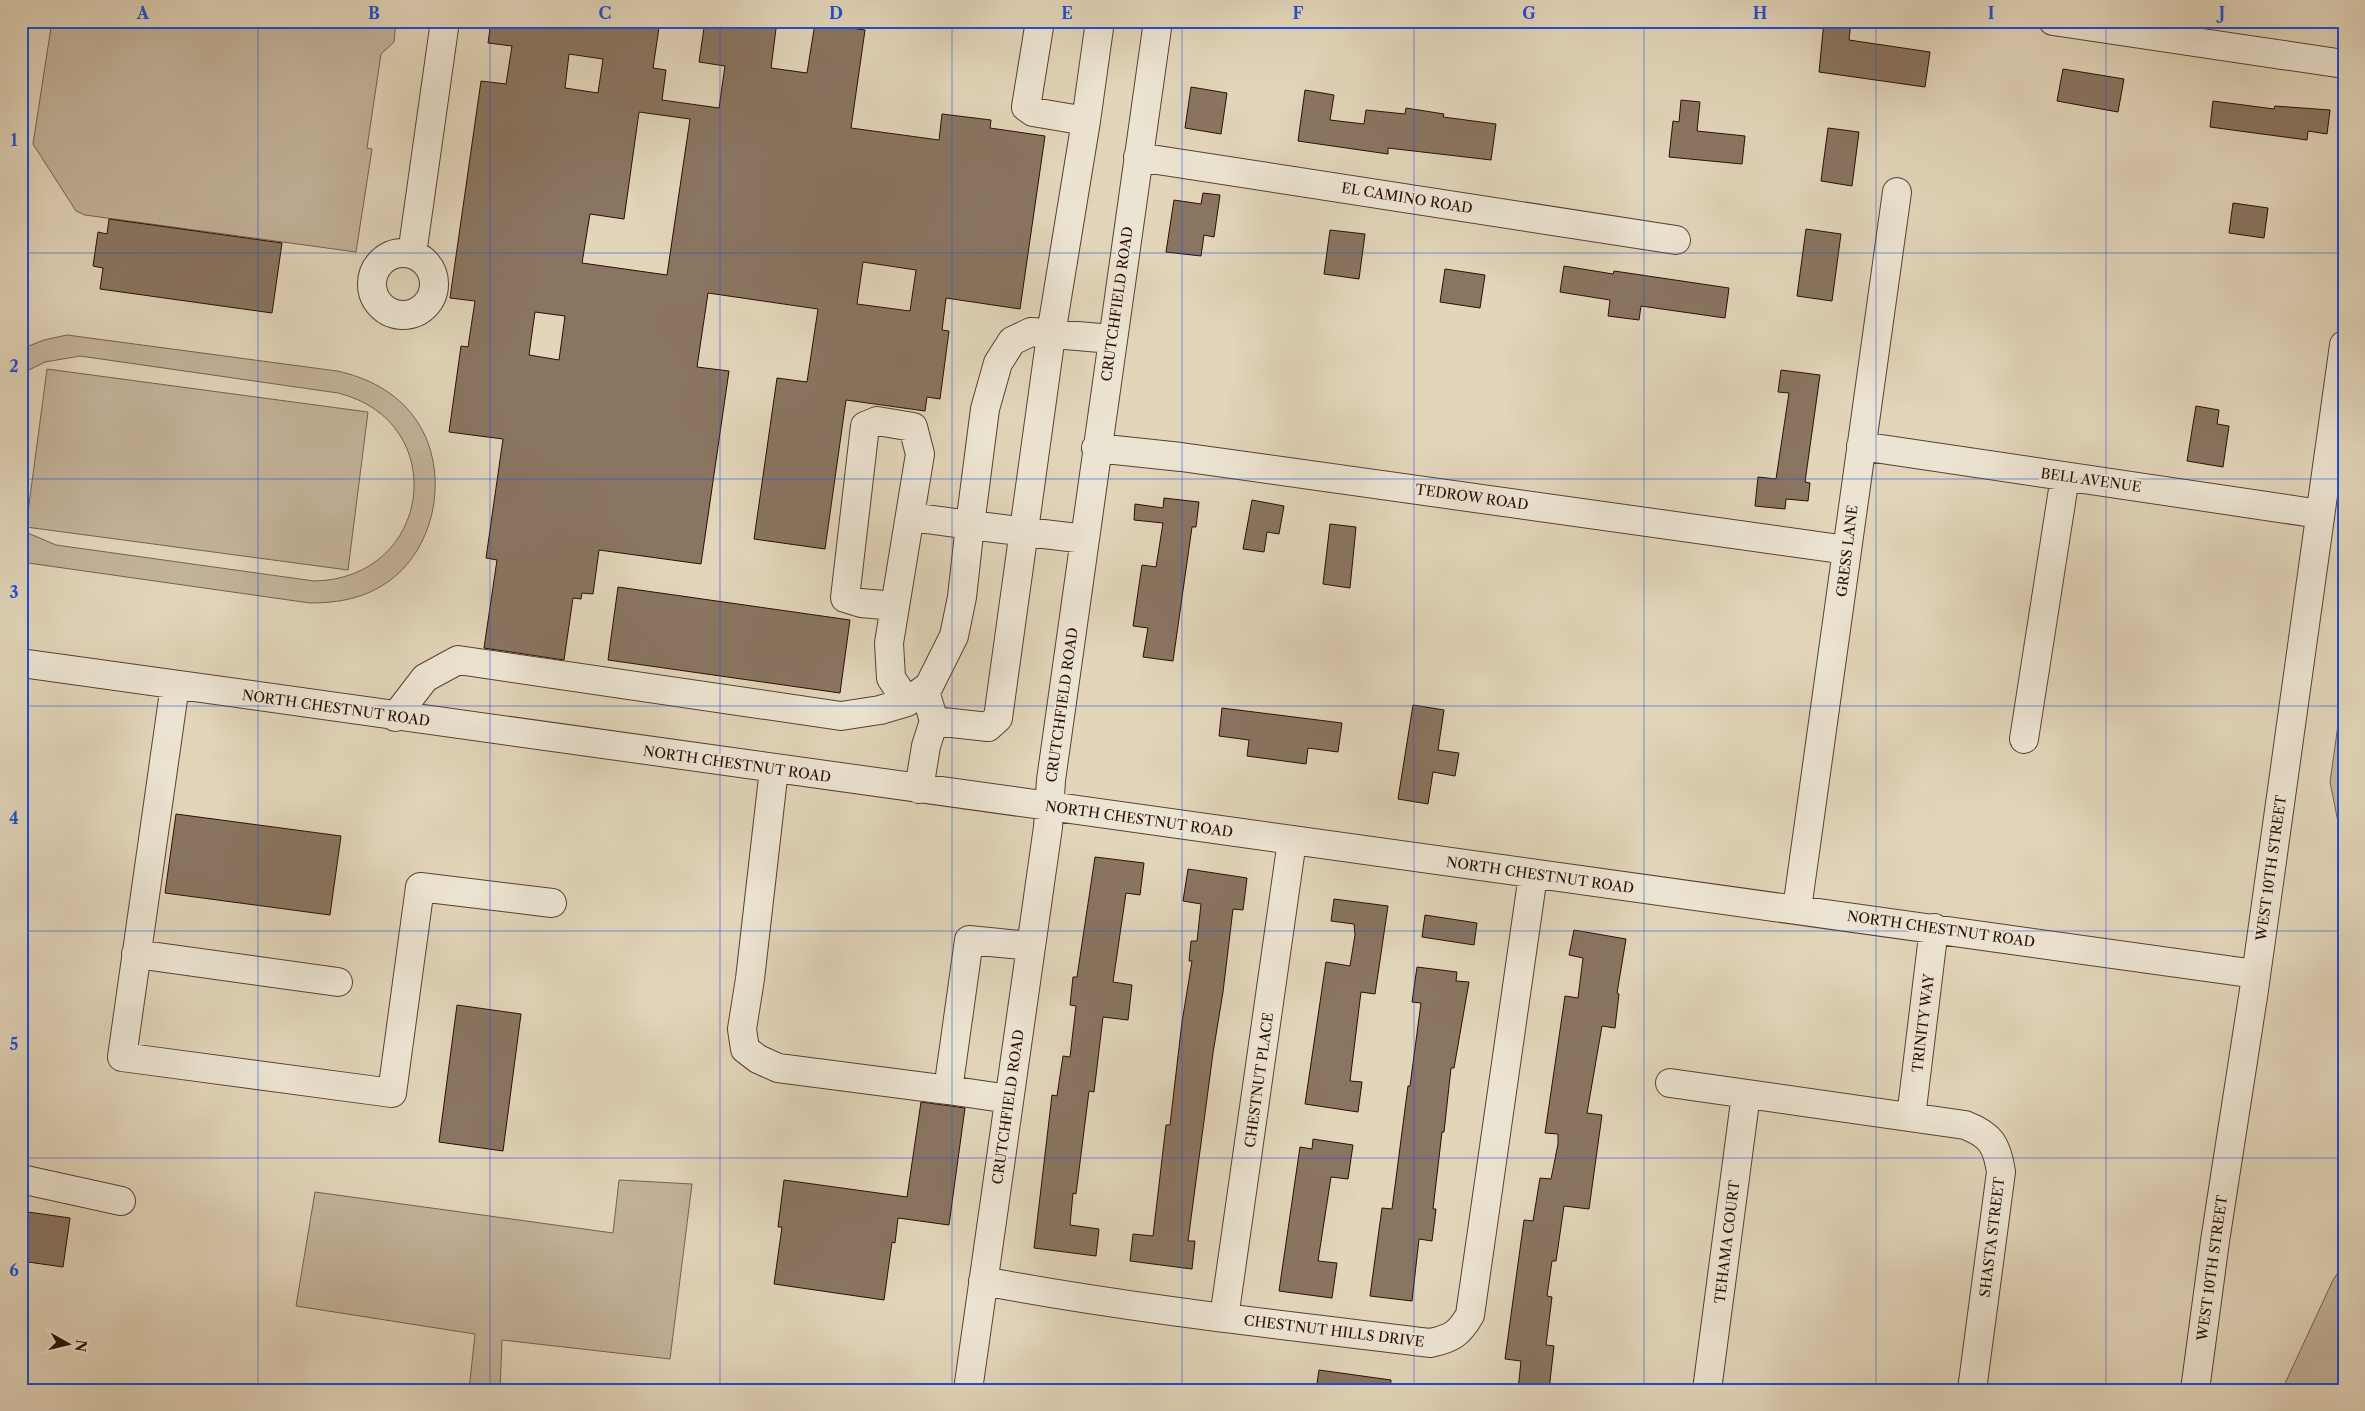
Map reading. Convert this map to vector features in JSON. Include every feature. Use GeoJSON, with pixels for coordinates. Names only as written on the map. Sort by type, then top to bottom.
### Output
{"type":"FeatureCollection","features":[{"type":"Feature","properties":{"kind":"street"},"geometry":{"type":"LineString","coordinates":[[412,254],[445,21]]}},
{"type":"Feature","properties":{"kind":"street"},"geometry":{"type":"LineString","coordinates":[[1040,21],[1026,108],[1033,112],[1086,121]]}},
{"type":"Feature","properties":{"kind":"street"},"geometry":{"type":"LineString","coordinates":[[895,606],[861,603],[845,598],[865,426],[877,421],[913,427],[920,454],[889,643],[891,678],[916,696],[934,721],[988,727],[998,718],[1051,334],[1086,121],[1100,21]]}},
{"type":"Feature","properties":{"kind":"street","name":"CRUTCHFIELD ROAD"},"geometry":{"type":"LineString","coordinates":[[968,1390],[1031,946],[1096,448],[1158,21]]}},
{"type":"Feature","properties":{"kind":"street"},"geometry":{"type":"LineString","coordinates":[[2053,21],[2344,64]]}},
{"type":"Feature","properties":{"kind":"street","name":"EL CAMINO ROAD"},"geometry":{"type":"LineString","coordinates":[[1138,157],[1676,240]]}},
{"type":"Feature","properties":{"kind":"street","name":"GRESS LANE"},"geometry":{"type":"LineString","coordinates":[[1797,909],[1831,680],[1861,446],[1897,192]]}},
{"type":"Feature","properties":{"kind":"street"},"geometry":{"type":"LineString","coordinates":[[395,716],[425,678],[458,660],[841,716],[880,710],[916,696],[954,636],[962,597],[985,409],[998,363],[1012,341],[1031,332],[1112,339]]}},
{"type":"Feature","properties":{"kind":"street","name":"WEST 10TH STREET"},"geometry":{"type":"LineString","coordinates":[[2195,1390],[2215,1241],[2256,974],[2344,345]]}},
{"type":"Feature","properties":{"kind":"street","name":"BELL AVENUE"},"geometry":{"type":"LineString","coordinates":[[1861,446],[2320,514]]}},
{"type":"Feature","properties":{"kind":"street","name":"TEDROW ROAD"},"geometry":{"type":"LineString","coordinates":[[1096,448],[1181,456],[1847,550]]}},
{"type":"Feature","properties":{"kind":"street"},"geometry":{"type":"LineString","coordinates":[[2024,740],[2065,477]]}},
{"type":"Feature","properties":{"kind":"street"},"geometry":{"type":"LineString","coordinates":[[911,517],[1085,539]]}},
{"type":"Feature","properties":{"kind":"street","name":"NORTH CHESTNUT ROAD"},"geometry":{"type":"LineString","coordinates":[[21,663],[1533,875],[1797,909],[2256,974]]}},
{"type":"Feature","properties":{"kind":"street"},"geometry":{"type":"LineString","coordinates":[[175,685],[122,1058],[392,1093],[420,887],[552,903]]}},
{"type":"Feature","properties":{"kind":"street"},"geometry":{"type":"LineString","coordinates":[[919,789],[926,746],[934,721]]}},
{"type":"Feature","properties":{"kind":"street"},"geometry":{"type":"LineString","coordinates":[[774,769],[750,979],[742,1029],[745,1049],[758,1059],[778,1068],[1009,1099]]}},
{"type":"Feature","properties":{"kind":"street","name":"CHESTNUT PLACE"},"geometry":{"type":"LineString","coordinates":[[1224,1318],[1292,841]]}},
{"type":"Feature","properties":{"kind":"street","name":"CHESTNUT HILLS DRIVE"},"geometry":{"type":"LineString","coordinates":[[983,1282],[1038,1292],[1224,1318],[1431,1344],[1451,1338],[1463,1328],[1470,1315],[1533,875]]}},
{"type":"Feature","properties":{"kind":"street","name":"TRINITY WAY"},"geometry":{"type":"LineString","coordinates":[[1911,1117],[1934,928]]}},
{"type":"Feature","properties":{"kind":"street"},"geometry":{"type":"LineString","coordinates":[[948,1090],[969,940],[1031,946]]}},
{"type":"Feature","properties":{"kind":"street"},"geometry":{"type":"LineString","coordinates":[[136,954],[338,982]]}},
{"type":"Feature","properties":{"kind":"street","name":"SHASTA STREET"},"geometry":{"type":"LineString","coordinates":[[1670,1083],[1964,1125],[1982,1132],[1998,1153],[2002,1172],[1972,1390]]}},
{"type":"Feature","properties":{"kind":"street","name":"TEHAMA COURT"},"geometry":{"type":"LineString","coordinates":[[1708,1390],[1746,1094]]}},
{"type":"Feature","properties":{"kind":"street"},"geometry":{"type":"LineString","coordinates":[[21,1179],[121,1201]]}},
{"type":"Feature","properties":{"kind":"shaded area"},"geometry":{"type":"Polygon","coordinates":[[[52,21],[396,21],[394,42],[381,54],[367,148],[372,149],[356,252],[85,215],[76,211],[33,144],[52,21]]]}},
{"type":"Feature","properties":{"kind":"shaded area"},"geometry":{"type":"Polygon","coordinates":[[[67,335],[337,371],[359,377],[380,387],[398,400],[414,417],[425,436],[432,458],[435,480],[434,504],[428,526],[419,547],[406,566],[380,587],[371,592],[342,601],[321,603],[21,562],[21,530],[56,545],[314,581],[354,573],[384,555],[404,528],[413,497],[412,464],[399,434],[375,409],[338,393],[80,356],[45,362],[21,374],[21,349],[44,340],[67,335]]]}},
{"type":"Feature","properties":{"kind":"shaded area"},"geometry":{"type":"Polygon","coordinates":[[[47,369],[368,412],[348,570],[26,527],[47,369]]]}},
{"type":"Feature","properties":{"kind":"shaded area"},"geometry":{"type":"Polygon","coordinates":[[[2344,682],[2344,852],[2330,782],[2344,682]]]}},
{"type":"Feature","properties":{"kind":"shaded area"},"geometry":{"type":"Polygon","coordinates":[[[619,1180],[692,1184],[670,1359],[502,1340],[500,1390],[469,1390],[475,1334],[296,1306],[315,1192],[613,1233],[619,1180]]]}},
{"type":"Feature","properties":{"kind":"shaded area"},"geometry":{"type":"Polygon","coordinates":[[[2344,1264],[2344,1390],[2282,1390],[2333,1280],[2344,1264]]]}},
{"type":"Feature","properties":{"kind":"building"},"geometry":{"type":"Polygon","coordinates":[[[491,21],[660,21],[653,68],[666,70],[662,100],[719,108],[725,66],[699,62],[705,21],[777,21],[771,68],[807,73],[815,23],[865,30],[851,128],[939,140],[942,114],[991,120],[990,128],[1045,136],[1020,309],[946,298],[942,330],[949,331],[940,399],[927,397],[925,411],[846,400],[825,549],[754,539],[777,378],[807,382],[818,309],[708,293],[697,367],[729,371],[701,564],[599,550],[593,594],[582,593],[581,599],[573,598],[564,660],[484,648],[497,560],[486,558],[503,439],[449,432],[461,346],[468,347],[475,301],[450,298],[481,81],[506,84],[512,46],[488,43],[491,21]],[[569,54],[565,88],[598,93],[603,59],[569,54]],[[639,112],[624,219],[590,214],[582,263],[667,275],[690,119],[639,112]],[[863,262],[857,304],[910,311],[916,270],[863,262]],[[535,312],[529,355],[559,360],[565,316],[535,312]]]}},
{"type":"Feature","properties":{"kind":"building"},"geometry":{"type":"Polygon","coordinates":[[[1824,21],[1851,21],[1849,40],[1930,52],[1925,87],[1819,72],[1824,21]]]}},
{"type":"Feature","properties":{"kind":"building"},"geometry":{"type":"Polygon","coordinates":[[[2063,69],[2124,79],[2118,112],[2057,101],[2063,69]]]}},
{"type":"Feature","properties":{"kind":"building"},"geometry":{"type":"Polygon","coordinates":[[[1191,87],[1227,93],[1221,134],[1185,128],[1191,87]]]}},
{"type":"Feature","properties":{"kind":"building"},"geometry":{"type":"Polygon","coordinates":[[[1305,90],[1334,95],[1330,120],[1364,124],[1366,110],[1405,114],[1406,108],[1444,114],[1443,117],[1496,124],[1491,160],[1388,148],[1388,154],[1298,141],[1305,90]]]}},
{"type":"Feature","properties":{"kind":"building"},"geometry":{"type":"Polygon","coordinates":[[[1681,100],[1700,102],[1697,131],[1745,136],[1742,164],[1669,157],[1673,121],[1679,122],[1681,100]]]}},
{"type":"Feature","properties":{"kind":"building"},"geometry":{"type":"Polygon","coordinates":[[[2213,101],[2274,109],[2275,106],[2330,110],[2327,134],[2308,131],[2307,140],[2210,127],[2213,101]]]}},
{"type":"Feature","properties":{"kind":"building"},"geometry":{"type":"Polygon","coordinates":[[[1828,128],[1859,132],[1852,186],[1821,181],[1828,128]]]}},
{"type":"Feature","properties":{"kind":"building"},"geometry":{"type":"Polygon","coordinates":[[[1203,193],[1220,195],[1214,237],[1204,235],[1201,256],[1166,252],[1174,200],[1201,204],[1203,193]]]}},
{"type":"Feature","properties":{"kind":"building"},"geometry":{"type":"Polygon","coordinates":[[[2233,203],[2268,208],[2264,238],[2229,233],[2233,203]]]}},
{"type":"Feature","properties":{"kind":"building"},"geometry":{"type":"Polygon","coordinates":[[[109,219],[282,243],[272,313],[100,289],[103,268],[93,266],[98,232],[107,234],[109,219]]]}},
{"type":"Feature","properties":{"kind":"building"},"geometry":{"type":"Polygon","coordinates":[[[1806,229],[1841,234],[1832,301],[1797,296],[1806,229]]]}},
{"type":"Feature","properties":{"kind":"building"},"geometry":{"type":"Polygon","coordinates":[[[1330,230],[1365,234],[1359,279],[1324,274],[1330,230]]]}},
{"type":"Feature","properties":{"kind":"building"},"geometry":{"type":"Polygon","coordinates":[[[1564,266],[1613,274],[1614,271],[1729,288],[1725,318],[1641,306],[1639,320],[1608,316],[1610,300],[1560,292],[1564,266]]]}},
{"type":"Feature","properties":{"kind":"building"},"geometry":{"type":"Polygon","coordinates":[[[1445,269],[1485,275],[1480,308],[1440,302],[1445,269]]]}},
{"type":"Feature","properties":{"kind":"building"},"geometry":{"type":"Polygon","coordinates":[[[1781,370],[1820,375],[1805,482],[1810,483],[1808,501],[1786,499],[1785,509],[1755,506],[1758,477],[1776,479],[1789,393],[1778,392],[1781,370]]]}},
{"type":"Feature","properties":{"kind":"building"},"geometry":{"type":"Polygon","coordinates":[[[2196,406],[2219,410],[2217,424],[2229,426],[2223,467],[2187,461],[2196,406]]]}},
{"type":"Feature","properties":{"kind":"building"},"geometry":{"type":"Polygon","coordinates":[[[1164,498],[1199,502],[1196,527],[1192,527],[1173,661],[1143,657],[1148,628],[1133,626],[1142,565],[1156,567],[1163,523],[1134,520],[1135,504],[1163,508],[1164,498]]]}},
{"type":"Feature","properties":{"kind":"building"},"geometry":{"type":"Polygon","coordinates":[[[1252,500],[1284,506],[1279,534],[1267,532],[1264,552],[1243,549],[1252,500]]]}},
{"type":"Feature","properties":{"kind":"building"},"geometry":{"type":"Polygon","coordinates":[[[1330,524],[1356,527],[1350,588],[1323,584],[1330,524]]]}},
{"type":"Feature","properties":{"kind":"building"},"geometry":{"type":"Polygon","coordinates":[[[618,587],[850,620],[840,693],[608,660],[618,587]]]}},
{"type":"Feature","properties":{"kind":"building"},"geometry":{"type":"Polygon","coordinates":[[[1413,705],[1444,710],[1438,750],[1459,753],[1455,776],[1433,772],[1428,804],[1398,799],[1413,705]]]}},
{"type":"Feature","properties":{"kind":"building"},"geometry":{"type":"Polygon","coordinates":[[[1222,708],[1342,723],[1338,752],[1308,748],[1306,764],[1247,756],[1249,740],[1219,736],[1222,708]]]}},
{"type":"Feature","properties":{"kind":"building"},"geometry":{"type":"Polygon","coordinates":[[[176,814],[341,836],[330,915],[165,893],[176,814]]]}},
{"type":"Feature","properties":{"kind":"building"},"geometry":{"type":"Polygon","coordinates":[[[1095,857],[1144,863],[1140,895],[1126,893],[1113,982],[1132,985],[1128,1020],[1103,1017],[1094,1092],[1089,1091],[1076,1194],[1073,1193],[1070,1225],[1099,1229],[1096,1256],[1034,1248],[1052,1095],[1057,1096],[1063,1056],[1070,1057],[1076,1006],[1070,1005],[1073,977],[1077,977],[1095,857]]]}},
{"type":"Feature","properties":{"kind":"building"},"geometry":{"type":"Polygon","coordinates":[[[1188,869],[1247,878],[1243,910],[1233,909],[1188,1241],[1195,1241],[1192,1269],[1130,1261],[1133,1234],[1153,1236],[1166,1125],[1170,1125],[1182,1022],[1192,961],[1189,961],[1191,941],[1197,941],[1201,904],[1183,901],[1188,869]]]}},
{"type":"Feature","properties":{"kind":"building"},"geometry":{"type":"Polygon","coordinates":[[[1334,899],[1388,906],[1375,994],[1361,992],[1350,1081],[1362,1082],[1358,1112],[1305,1104],[1326,962],[1350,966],[1355,935],[1354,924],[1331,921],[1334,899]]]}},
{"type":"Feature","properties":{"kind":"building"},"geometry":{"type":"Polygon","coordinates":[[[1425,915],[1477,923],[1474,945],[1422,937],[1425,915]]]}},
{"type":"Feature","properties":{"kind":"building"},"geometry":{"type":"Polygon","coordinates":[[[1574,930],[1626,939],[1617,993],[1619,994],[1615,1028],[1602,1026],[1587,1113],[1602,1115],[1589,1209],[1564,1206],[1556,1261],[1552,1261],[1547,1296],[1552,1297],[1546,1345],[1554,1346],[1549,1390],[1518,1390],[1521,1361],[1505,1359],[1524,1220],[1533,1221],[1540,1178],[1551,1179],[1558,1144],[1558,1134],[1545,1133],[1565,996],[1578,998],[1583,958],[1569,955],[1574,930]]]}},
{"type":"Feature","properties":{"kind":"building"},"geometry":{"type":"Polygon","coordinates":[[[1417,967],[1457,972],[1456,981],[1469,982],[1454,1068],[1451,1068],[1433,1209],[1436,1209],[1432,1241],[1419,1239],[1412,1301],[1370,1296],[1382,1208],[1392,1209],[1408,1086],[1410,1086],[1421,1003],[1412,1002],[1417,967]]]}},
{"type":"Feature","properties":{"kind":"building"},"geometry":{"type":"Polygon","coordinates":[[[457,1005],[521,1014],[503,1151],[439,1142],[457,1005]]]}},
{"type":"Feature","properties":{"kind":"building"},"geometry":{"type":"Polygon","coordinates":[[[921,1102],[965,1108],[949,1225],[898,1218],[895,1243],[892,1242],[884,1300],[774,1284],[782,1227],[778,1227],[784,1180],[907,1197],[921,1102]]]}},
{"type":"Feature","properties":{"kind":"building"},"geometry":{"type":"Polygon","coordinates":[[[1313,1139],[1353,1145],[1348,1179],[1331,1177],[1318,1261],[1337,1263],[1332,1298],[1279,1291],[1300,1147],[1312,1149],[1313,1139]]]}},
{"type":"Feature","properties":{"kind":"building"},"geometry":{"type":"Polygon","coordinates":[[[21,1211],[70,1218],[63,1267],[21,1261],[21,1211]]]}},
{"type":"Feature","properties":{"kind":"building"},"geometry":{"type":"Polygon","coordinates":[[[1319,1370],[1391,1380],[1390,1390],[1316,1390],[1319,1370]]]}}]}
